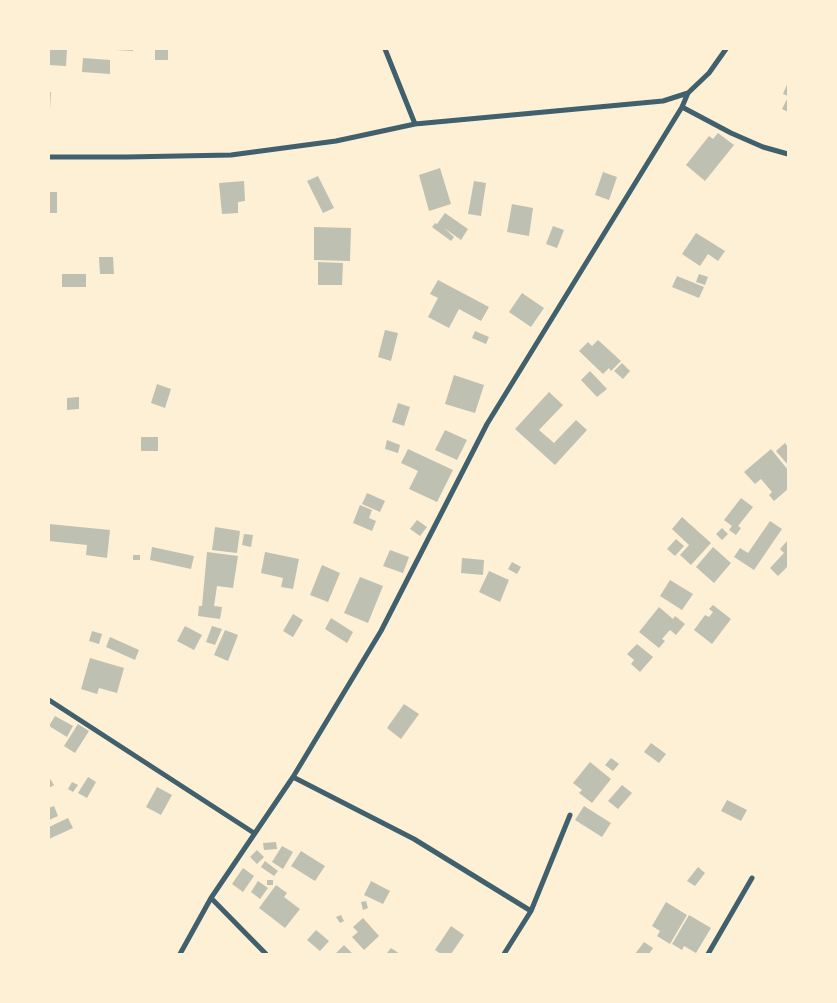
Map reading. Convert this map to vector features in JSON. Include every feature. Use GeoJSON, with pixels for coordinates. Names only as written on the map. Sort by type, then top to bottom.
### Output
{"type":"FeatureCollection","features":[{"type":"Feature","properties":{"kind":"street"},"geometry":{"type":"LineString","coordinates":[[385,49],[415,124]]}},
{"type":"Feature","properties":{"kind":"street"},"geometry":{"type":"LineString","coordinates":[[180,954],[212,898],[293,776],[381,631],[487,424],[682,107],[688,93],[709,73],[726,49]]}},
{"type":"Feature","properties":{"kind":"street"},"geometry":{"type":"LineString","coordinates":[[49,157],[231,155],[336,141],[415,124],[642,104],[663,101],[688,93]]}},
{"type":"Feature","properties":{"kind":"street"},"geometry":{"type":"LineString","coordinates":[[682,107],[730,133],[763,147],[788,154]]}},
{"type":"Feature","properties":{"kind":"street"},"geometry":{"type":"LineString","coordinates":[[49,700],[254,833]]}},
{"type":"Feature","properties":{"kind":"street"},"geometry":{"type":"LineString","coordinates":[[293,776],[414,839],[531,911]]}},
{"type":"Feature","properties":{"kind":"street"},"geometry":{"type":"LineString","coordinates":[[504,954],[531,911],[570,815]]}},
{"type":"Feature","properties":{"kind":"street"},"geometry":{"type":"LineString","coordinates":[[708,954],[752,878]]}},
{"type":"Feature","properties":{"kind":"street"},"geometry":{"type":"LineString","coordinates":[[212,898],[266,954]]}},
{"type":"Feature","properties":{"kind":"building"},"geometry":{"type":"Polygon","coordinates":[[[49,49],[67,49],[66,66],[49,65],[49,49]]]}},
{"type":"Feature","properties":{"kind":"building"},"geometry":{"type":"Polygon","coordinates":[[[133,49],[133,51],[115,50],[133,49]]]}},
{"type":"Feature","properties":{"kind":"building"},"geometry":{"type":"Polygon","coordinates":[[[155,49],[168,49],[168,60],[155,60],[155,49]]]}},
{"type":"Feature","properties":{"kind":"building"},"geometry":{"type":"Polygon","coordinates":[[[83,58],[110,60],[110,74],[82,72],[83,58]]]}},
{"type":"Feature","properties":{"kind":"building"},"geometry":{"type":"Polygon","coordinates":[[[788,82],[788,96],[783,94],[788,82]]]}},
{"type":"Feature","properties":{"kind":"building"},"geometry":{"type":"Polygon","coordinates":[[[49,92],[51,92],[50,110],[49,110],[49,92]]]}},
{"type":"Feature","properties":{"kind":"building"},"geometry":{"type":"Polygon","coordinates":[[[788,97],[788,112],[782,109],[788,97]]]}},
{"type":"Feature","properties":{"kind":"building"},"geometry":{"type":"Polygon","coordinates":[[[718,133],[734,145],[705,181],[686,165],[709,136],[713,139],[718,133]]]}},
{"type":"Feature","properties":{"kind":"building"},"geometry":{"type":"Polygon","coordinates":[[[440,168],[451,204],[429,211],[419,175],[440,168]]]}},
{"type":"Feature","properties":{"kind":"building"},"geometry":{"type":"Polygon","coordinates":[[[603,172],[617,177],[609,200],[595,195],[603,172]]]}},
{"type":"Feature","properties":{"kind":"building"},"geometry":{"type":"Polygon","coordinates":[[[318,176],[334,208],[323,213],[307,181],[318,176]]]}},
{"type":"Feature","properties":{"kind":"building"},"geometry":{"type":"Polygon","coordinates":[[[244,181],[245,201],[238,202],[238,213],[222,214],[219,183],[244,181]]]}},
{"type":"Feature","properties":{"kind":"building"},"geometry":{"type":"Polygon","coordinates":[[[474,181],[486,183],[481,216],[468,214],[474,181]]]}},
{"type":"Feature","properties":{"kind":"building"},"geometry":{"type":"Polygon","coordinates":[[[49,192],[57,192],[57,213],[49,213],[49,192]]]}},
{"type":"Feature","properties":{"kind":"building"},"geometry":{"type":"Polygon","coordinates":[[[512,204],[533,208],[529,236],[507,232],[512,204]]]}},
{"type":"Feature","properties":{"kind":"building"},"geometry":{"type":"Polygon","coordinates":[[[445,213],[468,229],[461,240],[444,228],[454,237],[451,241],[432,227],[435,223],[437,224],[445,213]]]}},
{"type":"Feature","properties":{"kind":"building"},"geometry":{"type":"Polygon","coordinates":[[[553,226],[564,230],[557,248],[546,244],[553,226]]]}},
{"type":"Feature","properties":{"kind":"building"},"geometry":{"type":"Polygon","coordinates":[[[314,227],[351,228],[350,261],[314,260],[314,227]]]}},
{"type":"Feature","properties":{"kind":"building"},"geometry":{"type":"Polygon","coordinates":[[[696,233],[725,251],[718,261],[708,254],[700,266],[682,254],[696,233]]]}},
{"type":"Feature","properties":{"kind":"building"},"geometry":{"type":"Polygon","coordinates":[[[99,257],[113,257],[114,274],[100,274],[99,257]]]}},
{"type":"Feature","properties":{"kind":"building"},"geometry":{"type":"Polygon","coordinates":[[[318,262],[343,263],[342,285],[318,285],[318,262]]]}},
{"type":"Feature","properties":{"kind":"building"},"geometry":{"type":"Polygon","coordinates":[[[62,274],[86,274],[86,287],[62,287],[62,274]]]}},
{"type":"Feature","properties":{"kind":"building"},"geometry":{"type":"Polygon","coordinates":[[[699,274],[708,277],[705,285],[696,282],[699,274]]]}},
{"type":"Feature","properties":{"kind":"building"},"geometry":{"type":"Polygon","coordinates":[[[677,276],[704,287],[699,298],[672,287],[677,276]]]}},
{"type":"Feature","properties":{"kind":"building"},"geometry":{"type":"Polygon","coordinates":[[[438,280],[489,307],[481,321],[459,309],[449,328],[428,317],[438,298],[430,294],[438,280]]]}},
{"type":"Feature","properties":{"kind":"building"},"geometry":{"type":"Polygon","coordinates":[[[522,293],[544,308],[531,327],[509,312],[522,293]]]}},
{"type":"Feature","properties":{"kind":"building"},"geometry":{"type":"Polygon","coordinates":[[[385,330],[398,333],[391,361],[378,357],[385,330]]]}},
{"type":"Feature","properties":{"kind":"building"},"geometry":{"type":"Polygon","coordinates":[[[475,331],[489,337],[486,344],[472,338],[475,331]]]}},
{"type":"Feature","properties":{"kind":"building"},"geometry":{"type":"Polygon","coordinates":[[[598,340],[621,361],[611,371],[609,368],[603,374],[579,351],[588,342],[592,346],[598,340]]]}},
{"type":"Feature","properties":{"kind":"building"},"geometry":{"type":"Polygon","coordinates":[[[622,363],[630,371],[623,379],[614,371],[622,363]]]}},
{"type":"Feature","properties":{"kind":"building"},"geometry":{"type":"Polygon","coordinates":[[[590,371],[607,389],[597,397],[581,380],[590,371]]]}},
{"type":"Feature","properties":{"kind":"building"},"geometry":{"type":"Polygon","coordinates":[[[454,375],[484,385],[475,413],[445,404],[454,375]]]}},
{"type":"Feature","properties":{"kind":"building"},"geometry":{"type":"Polygon","coordinates":[[[157,384],[171,389],[165,408],[151,403],[157,384]]]}},
{"type":"Feature","properties":{"kind":"building"},"geometry":{"type":"Polygon","coordinates":[[[549,392],[563,405],[539,430],[554,443],[576,420],[587,430],[555,465],[515,429],[549,392]]]}},
{"type":"Feature","properties":{"kind":"building"},"geometry":{"type":"Polygon","coordinates":[[[79,397],[79,409],[67,410],[67,398],[79,397]]]}},
{"type":"Feature","properties":{"kind":"building"},"geometry":{"type":"Polygon","coordinates":[[[398,403],[410,407],[404,426],[392,422],[398,403]]]}},
{"type":"Feature","properties":{"kind":"building"},"geometry":{"type":"Polygon","coordinates":[[[445,430],[467,440],[457,460],[435,450],[445,430]]]}},
{"type":"Feature","properties":{"kind":"building"},"geometry":{"type":"Polygon","coordinates":[[[141,437],[158,437],[158,451],[141,451],[141,437]]]}},
{"type":"Feature","properties":{"kind":"building"},"geometry":{"type":"Polygon","coordinates":[[[387,440],[400,445],[398,453],[385,449],[387,440]]]}},
{"type":"Feature","properties":{"kind":"building"},"geometry":{"type":"Polygon","coordinates":[[[785,443],[788,447],[788,465],[776,451],[785,443]]]}},
{"type":"Feature","properties":{"kind":"building"},"geometry":{"type":"Polygon","coordinates":[[[408,449],[453,470],[437,502],[409,489],[418,471],[401,463],[408,449]]]}},
{"type":"Feature","properties":{"kind":"building"},"geometry":{"type":"Polygon","coordinates":[[[771,449],[788,470],[788,489],[774,501],[769,495],[772,492],[761,479],[755,484],[744,472],[771,449]]]}},
{"type":"Feature","properties":{"kind":"building"},"geometry":{"type":"Polygon","coordinates":[[[367,493],[385,501],[380,512],[362,504],[367,493]]]}},
{"type":"Feature","properties":{"kind":"building"},"geometry":{"type":"Polygon","coordinates":[[[741,498],[753,507],[738,526],[741,528],[736,535],[729,530],[732,526],[724,520],[741,498]]]}},
{"type":"Feature","properties":{"kind":"building"},"geometry":{"type":"Polygon","coordinates":[[[360,505],[372,510],[369,518],[376,521],[372,531],[353,523],[360,505]]]}},
{"type":"Feature","properties":{"kind":"building"},"geometry":{"type":"Polygon","coordinates":[[[682,517],[711,543],[691,565],[680,555],[689,545],[672,529],[682,517]]]}},
{"type":"Feature","properties":{"kind":"building"},"geometry":{"type":"Polygon","coordinates":[[[417,520],[427,527],[420,536],[410,529],[417,520]]]}},
{"type":"Feature","properties":{"kind":"building"},"geometry":{"type":"Polygon","coordinates":[[[770,521],[782,529],[754,570],[734,557],[740,548],[748,553],[770,521]]]}},
{"type":"Feature","properties":{"kind":"building"},"geometry":{"type":"Polygon","coordinates":[[[49,524],[110,530],[107,558],[86,555],[87,545],[49,541],[49,524]]]}},
{"type":"Feature","properties":{"kind":"building"},"geometry":{"type":"Polygon","coordinates":[[[215,527],[240,531],[237,553],[212,550],[215,527]]]}},
{"type":"Feature","properties":{"kind":"building"},"geometry":{"type":"Polygon","coordinates":[[[722,528],[728,534],[722,540],[716,534],[722,528]]]}},
{"type":"Feature","properties":{"kind":"building"},"geometry":{"type":"Polygon","coordinates":[[[244,534],[253,535],[251,547],[242,545],[244,534]]]}},
{"type":"Feature","properties":{"kind":"building"},"geometry":{"type":"Polygon","coordinates":[[[676,539],[684,546],[675,556],[667,549],[676,539]]]}},
{"type":"Feature","properties":{"kind":"building"},"geometry":{"type":"Polygon","coordinates":[[[787,541],[788,566],[778,576],[770,568],[784,553],[780,549],[787,541]]]}},
{"type":"Feature","properties":{"kind":"building"},"geometry":{"type":"Polygon","coordinates":[[[152,547],[194,556],[191,569],[150,560],[152,547]]]}},
{"type":"Feature","properties":{"kind":"building"},"geometry":{"type":"Polygon","coordinates":[[[713,547],[731,563],[714,583],[696,567],[713,547]]]}},
{"type":"Feature","properties":{"kind":"building"},"geometry":{"type":"Polygon","coordinates":[[[390,550],[409,557],[403,573],[383,566],[390,550]]]}},
{"type":"Feature","properties":{"kind":"building"},"geometry":{"type":"Polygon","coordinates":[[[207,552],[238,556],[233,588],[217,586],[214,606],[222,607],[220,619],[198,616],[199,606],[202,606],[207,552]]]}},
{"type":"Feature","properties":{"kind":"building"},"geometry":{"type":"Polygon","coordinates":[[[265,552],[299,559],[293,589],[281,587],[283,578],[261,573],[265,552]]]}},
{"type":"Feature","properties":{"kind":"building"},"geometry":{"type":"Polygon","coordinates":[[[133,555],[140,555],[140,560],[133,560],[133,555]]]}},
{"type":"Feature","properties":{"kind":"building"},"geometry":{"type":"Polygon","coordinates":[[[462,558],[484,560],[483,575],[461,573],[462,558]]]}},
{"type":"Feature","properties":{"kind":"building"},"geometry":{"type":"Polygon","coordinates":[[[512,562],[521,567],[517,574],[508,569],[512,562]]]}},
{"type":"Feature","properties":{"kind":"building"},"geometry":{"type":"Polygon","coordinates":[[[322,565],[340,573],[328,602],[310,595],[322,565]]]}},
{"type":"Feature","properties":{"kind":"building"},"geometry":{"type":"Polygon","coordinates":[[[489,571],[509,580],[500,602],[479,592],[489,571]]]}},
{"type":"Feature","properties":{"kind":"building"},"geometry":{"type":"Polygon","coordinates":[[[360,577],[383,586],[368,623],[344,613],[360,577]]]}},
{"type":"Feature","properties":{"kind":"building"},"geometry":{"type":"Polygon","coordinates":[[[670,580],[693,594],[682,610],[660,596],[670,580]]]}},
{"type":"Feature","properties":{"kind":"building"},"geometry":{"type":"Polygon","coordinates":[[[713,605],[731,619],[712,644],[694,630],[705,615],[709,617],[713,612],[709,609],[713,605]]]}},
{"type":"Feature","properties":{"kind":"building"},"geometry":{"type":"Polygon","coordinates":[[[659,607],[673,619],[675,616],[685,624],[676,635],[670,630],[662,639],[665,641],[659,648],[639,632],[659,607]]]}},
{"type":"Feature","properties":{"kind":"building"},"geometry":{"type":"Polygon","coordinates":[[[293,614],[303,620],[293,637],[283,631],[293,614]]]}},
{"type":"Feature","properties":{"kind":"building"},"geometry":{"type":"Polygon","coordinates":[[[331,618],[353,632],[347,643],[325,629],[331,618]]]}},
{"type":"Feature","properties":{"kind":"building"},"geometry":{"type":"Polygon","coordinates":[[[185,626],[202,635],[194,650],[177,641],[185,626]]]}},
{"type":"Feature","properties":{"kind":"building"},"geometry":{"type":"Polygon","coordinates":[[[212,626],[222,629],[215,645],[206,642],[212,626]]]}},
{"type":"Feature","properties":{"kind":"building"},"geometry":{"type":"Polygon","coordinates":[[[225,630],[238,635],[228,661],[214,655],[225,630]]]}},
{"type":"Feature","properties":{"kind":"building"},"geometry":{"type":"Polygon","coordinates":[[[92,631],[102,634],[99,644],[89,641],[92,631]]]}},
{"type":"Feature","properties":{"kind":"building"},"geometry":{"type":"Polygon","coordinates":[[[110,637],[139,650],[135,660],[106,647],[110,637]]]}},
{"type":"Feature","properties":{"kind":"building"},"geometry":{"type":"Polygon","coordinates":[[[637,644],[653,657],[640,672],[631,664],[634,660],[627,654],[637,644]]]}},
{"type":"Feature","properties":{"kind":"building"},"geometry":{"type":"Polygon","coordinates":[[[90,658],[124,668],[117,693],[99,688],[97,694],[81,689],[90,658]]]}},
{"type":"Feature","properties":{"kind":"building"},"geometry":{"type":"Polygon","coordinates":[[[404,704],[419,714],[401,739],[387,728],[404,704]]]}},
{"type":"Feature","properties":{"kind":"building"},"geometry":{"type":"Polygon","coordinates":[[[55,716],[73,726],[67,737],[49,726],[55,716]]]}},
{"type":"Feature","properties":{"kind":"building"},"geometry":{"type":"Polygon","coordinates":[[[78,724],[89,731],[75,753],[64,746],[78,724]]]}},
{"type":"Feature","properties":{"kind":"building"},"geometry":{"type":"Polygon","coordinates":[[[651,743],[666,754],[659,763],[644,752],[651,743]]]}},
{"type":"Feature","properties":{"kind":"building"},"geometry":{"type":"Polygon","coordinates":[[[611,758],[619,764],[613,771],[605,765],[611,758]]]}},
{"type":"Feature","properties":{"kind":"building"},"geometry":{"type":"Polygon","coordinates":[[[590,762],[611,779],[592,803],[579,793],[582,790],[573,783],[590,762]]]}},
{"type":"Feature","properties":{"kind":"building"},"geometry":{"type":"Polygon","coordinates":[[[49,777],[54,785],[49,788],[49,777]]]}},
{"type":"Feature","properties":{"kind":"building"},"geometry":{"type":"Polygon","coordinates":[[[88,777],[96,782],[87,798],[78,793],[88,777]]]}},
{"type":"Feature","properties":{"kind":"building"},"geometry":{"type":"Polygon","coordinates":[[[72,782],[78,785],[73,792],[68,789],[72,782]]]}},
{"type":"Feature","properties":{"kind":"building"},"geometry":{"type":"Polygon","coordinates":[[[622,785],[632,793],[618,809],[608,801],[622,785]]]}},
{"type":"Feature","properties":{"kind":"building"},"geometry":{"type":"Polygon","coordinates":[[[157,787],[172,795],[161,815],[146,807],[157,787]]]}},
{"type":"Feature","properties":{"kind":"building"},"geometry":{"type":"Polygon","coordinates":[[[727,800],[747,810],[741,821],[721,811],[727,800]]]}},
{"type":"Feature","properties":{"kind":"building"},"geometry":{"type":"Polygon","coordinates":[[[54,806],[58,816],[49,820],[49,808],[54,806]]]}},
{"type":"Feature","properties":{"kind":"building"},"geometry":{"type":"Polygon","coordinates":[[[584,806],[611,823],[602,837],[575,820],[584,806]]]}},
{"type":"Feature","properties":{"kind":"building"},"geometry":{"type":"Polygon","coordinates":[[[68,818],[73,828],[49,839],[49,827],[68,818]]]}},
{"type":"Feature","properties":{"kind":"building"},"geometry":{"type":"Polygon","coordinates":[[[276,842],[277,849],[264,850],[263,843],[276,842]]]}},
{"type":"Feature","properties":{"kind":"building"},"geometry":{"type":"Polygon","coordinates":[[[282,846],[293,852],[283,869],[272,862],[282,846]]]}},
{"type":"Feature","properties":{"kind":"building"},"geometry":{"type":"Polygon","coordinates":[[[257,850],[264,857],[257,864],[250,857],[257,850]]]}},
{"type":"Feature","properties":{"kind":"building"},"geometry":{"type":"Polygon","coordinates":[[[301,851],[325,866],[315,881],[291,866],[301,851]]]}},
{"type":"Feature","properties":{"kind":"building"},"geometry":{"type":"Polygon","coordinates":[[[265,861],[278,871],[274,876],[261,867],[265,861]]]}},
{"type":"Feature","properties":{"kind":"building"},"geometry":{"type":"Polygon","coordinates":[[[698,867],[705,873],[695,886],[687,881],[698,867]]]}},
{"type":"Feature","properties":{"kind":"building"},"geometry":{"type":"Polygon","coordinates":[[[243,868],[254,876],[243,892],[232,884],[243,868]]]}},
{"type":"Feature","properties":{"kind":"building"},"geometry":{"type":"Polygon","coordinates":[[[267,880],[273,880],[273,885],[267,885],[267,880]]]}},
{"type":"Feature","properties":{"kind":"building"},"geometry":{"type":"Polygon","coordinates":[[[258,881],[268,888],[260,899],[251,892],[258,881]]]}},
{"type":"Feature","properties":{"kind":"building"},"geometry":{"type":"Polygon","coordinates":[[[371,881],[390,891],[383,904],[364,895],[371,881]]]}},
{"type":"Feature","properties":{"kind":"building"},"geometry":{"type":"Polygon","coordinates":[[[276,885],[287,893],[284,897],[300,909],[285,928],[259,908],[276,885]]]}},
{"type":"Feature","properties":{"kind":"building"},"geometry":{"type":"Polygon","coordinates":[[[366,901],[368,908],[363,910],[361,902],[366,901]]]}},
{"type":"Feature","properties":{"kind":"building"},"geometry":{"type":"Polygon","coordinates":[[[666,902],[687,915],[670,944],[657,936],[660,931],[652,926],[666,902]]]}},
{"type":"Feature","properties":{"kind":"building"},"geometry":{"type":"Polygon","coordinates":[[[341,915],[344,921],[340,923],[336,917],[341,915]]]}},
{"type":"Feature","properties":{"kind":"building"},"geometry":{"type":"Polygon","coordinates":[[[689,915],[711,928],[696,953],[684,946],[682,950],[672,944],[689,915]]]}},
{"type":"Feature","properties":{"kind":"building"},"geometry":{"type":"Polygon","coordinates":[[[363,918],[379,936],[364,950],[352,937],[358,932],[353,927],[363,918]]]}},
{"type":"Feature","properties":{"kind":"building"},"geometry":{"type":"Polygon","coordinates":[[[451,926],[464,935],[451,954],[441,954],[435,950],[451,926]]]}},
{"type":"Feature","properties":{"kind":"building"},"geometry":{"type":"Polygon","coordinates":[[[316,930],[329,941],[320,951],[307,940],[316,930]]]}},
{"type":"Feature","properties":{"kind":"building"},"geometry":{"type":"Polygon","coordinates":[[[644,942],[653,948],[649,954],[635,954],[644,942]]]}},
{"type":"Feature","properties":{"kind":"building"},"geometry":{"type":"Polygon","coordinates":[[[344,945],[353,954],[335,954],[344,945]]]}},
{"type":"Feature","properties":{"kind":"building"},"geometry":{"type":"Polygon","coordinates":[[[391,948],[400,954],[386,954],[391,948]]]}}]}
